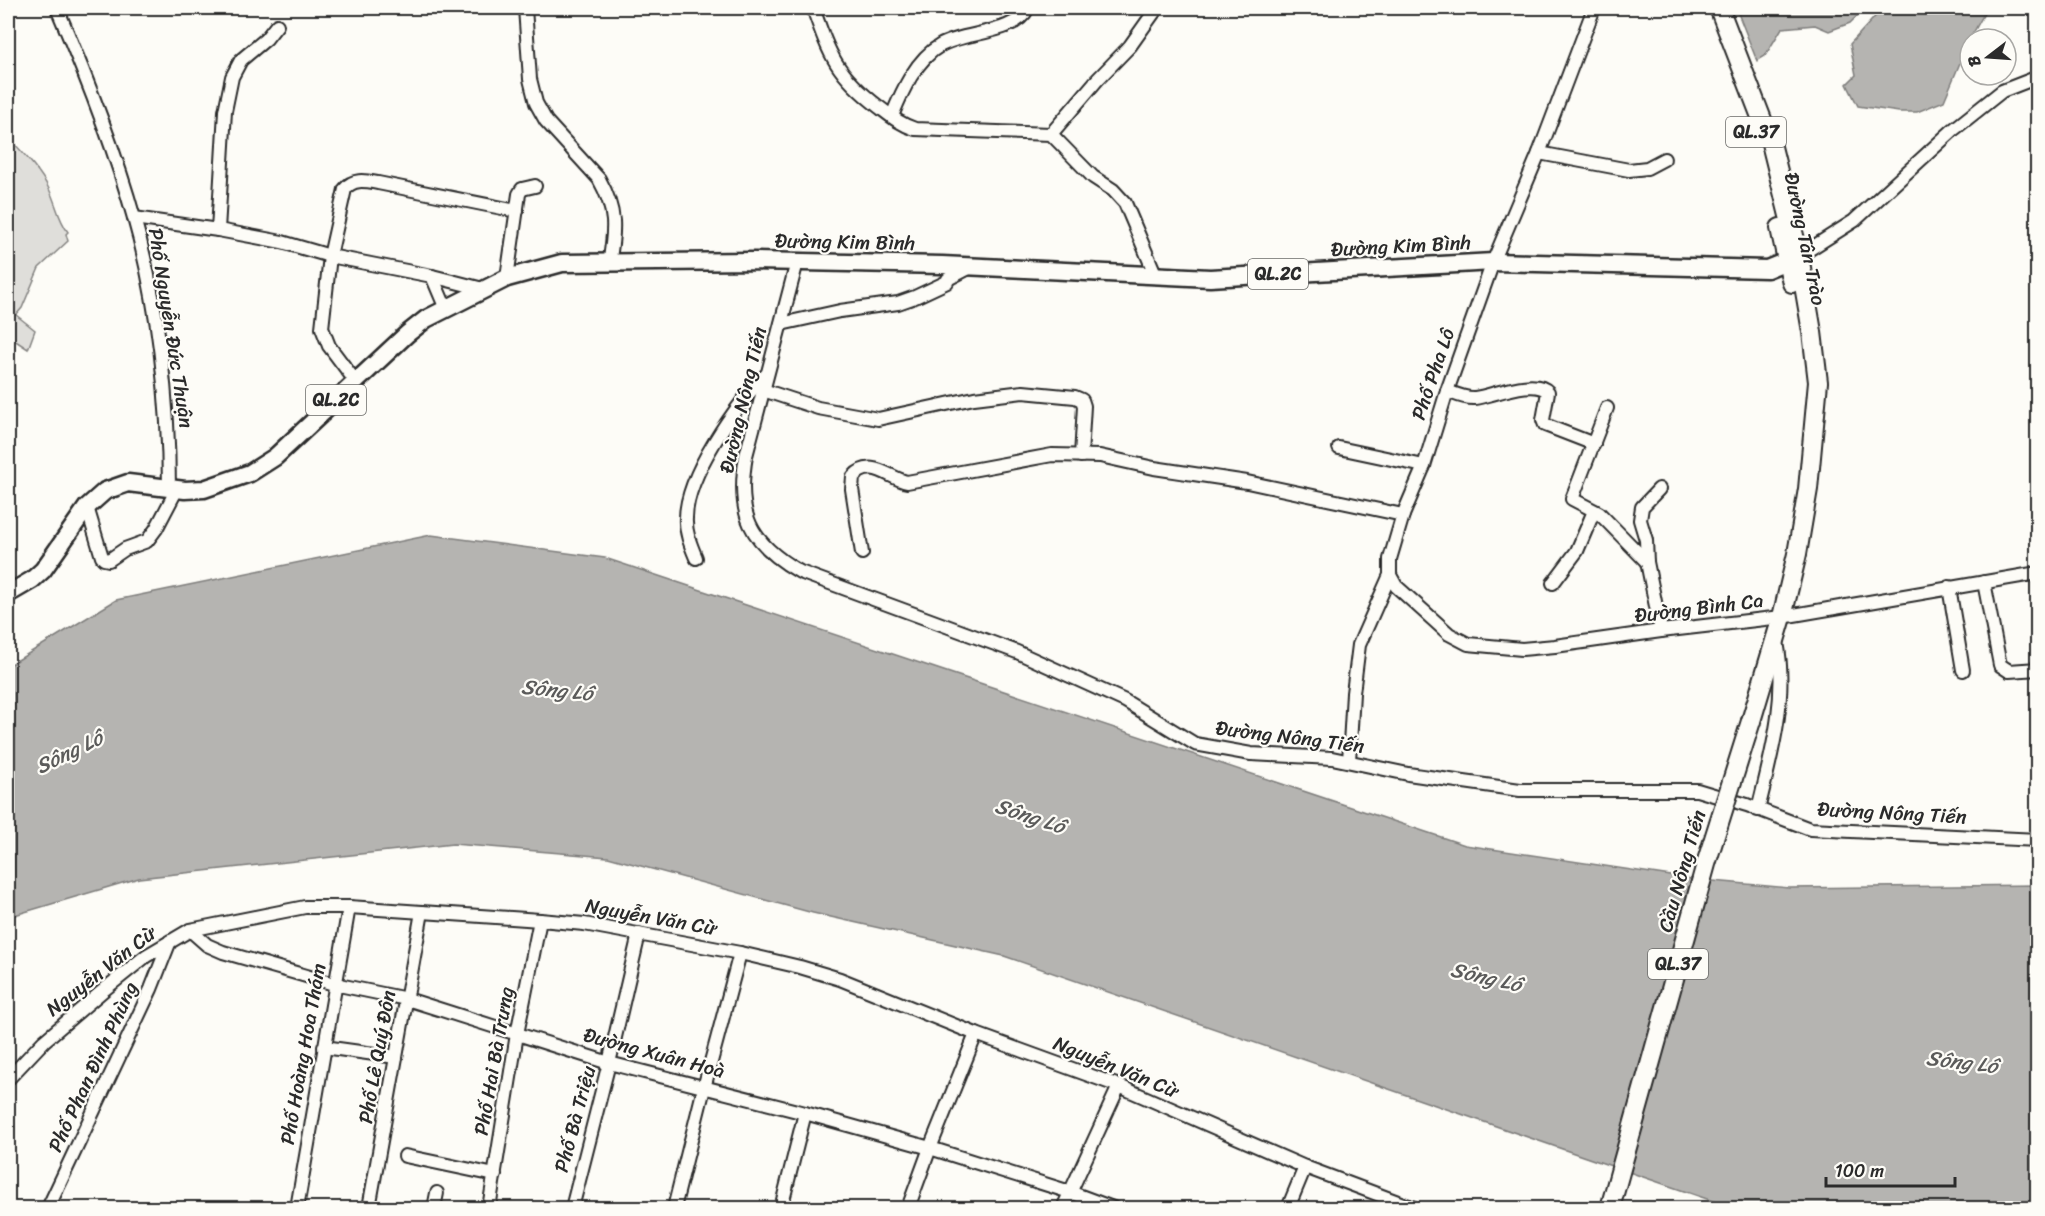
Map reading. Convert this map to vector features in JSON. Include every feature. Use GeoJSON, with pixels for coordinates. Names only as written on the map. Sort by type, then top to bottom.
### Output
{"type":"FeatureCollection","features":[{"type":"Feature","properties":{"kind":"highway","name":"Đường Tân Trào"},"geometry":{"type":"LineString","coordinates":[[1709,8],[1761,146],[1794,258]]}},
{"type":"Feature","properties":{"kind":"highway","name":"Đường Tân Trào"},"geometry":{"type":"LineString","coordinates":[[1719,8],[1771,142],[1794,258],[1812,332],[1818,382],[1808,489],[1797,555],[1782,617],[1751,721]]}},
{"type":"Feature","properties":{"kind":"highway","name":"Cầu Nông Tiến"},"geometry":{"type":"LineString","coordinates":[[1610,1209],[1703,875],[1751,721]]}},
{"type":"Feature","properties":{"kind":"main road","name":"Đường Kim Bình"},"geometry":{"type":"LineString","coordinates":[[8,594],[32,580],[43,570],[87,507],[105,491],[128,483],[173,489],[204,489],[264,466],[406,334],[426,319],[507,278],[562,263],[754,261],[945,272],[971,267],[1156,276],[1234,277],[1493,262],[1767,269],[1794,258]]}},
{"type":"Feature","properties":{"kind":"street","name":"Phố Nguyễn Đức Thuận"},"geometry":{"type":"LineString","coordinates":[[57,8],[105,130],[134,218],[159,346],[173,489]]}},
{"type":"Feature","properties":{"kind":"street"},"geometry":{"type":"LineString","coordinates":[[525,8],[530,79],[540,114],[599,179],[606,190],[615,231],[609,264]]}},
{"type":"Feature","properties":{"kind":"street"},"geometry":{"type":"LineString","coordinates":[[813,8],[834,61],[857,90],[901,124],[915,129],[1051,134],[1093,177],[1113,190],[1125,204],[1156,276]]}},
{"type":"Feature","properties":{"kind":"street"},"geometry":{"type":"LineString","coordinates":[[892,116],[898,100],[917,68],[930,53],[958,38],[1002,27],[1016,21],[1025,14],[1028,8]]}},
{"type":"Feature","properties":{"kind":"street"},"geometry":{"type":"LineString","coordinates":[[1051,134],[1130,45],[1157,8]]}},
{"type":"Feature","properties":{"kind":"street","name":"Phố Pha Lô"},"geometry":{"type":"LineString","coordinates":[[1349,761],[1353,693],[1359,645],[1390,575],[1390,559],[1403,515],[1424,466],[1447,391],[1493,262],[1539,153],[1594,8]]}},
{"type":"Feature","properties":{"kind":"street"},"geometry":{"type":"LineString","coordinates":[[218,230],[225,111],[232,77],[241,60],[266,39],[277,26]]}},
{"type":"Feature","properties":{"kind":"street"},"geometry":{"type":"LineString","coordinates":[[1794,258],[1854,221],[1953,130],[2002,91],[2037,77]]}},
{"type":"Feature","properties":{"kind":"street"},"geometry":{"type":"LineString","coordinates":[[1539,153],[1629,170],[1647,168],[1664,159]]}},
{"type":"Feature","properties":{"kind":"street"},"geometry":{"type":"LineString","coordinates":[[356,382],[329,346],[322,328],[330,256],[345,189],[348,185],[361,180],[517,210]]}},
{"type":"Feature","properties":{"kind":"street"},"geometry":{"type":"LineString","coordinates":[[507,278],[519,194],[522,189],[535,186]]}},
{"type":"Feature","properties":{"kind":"street"},"geometry":{"type":"LineString","coordinates":[[134,218],[282,242],[330,256],[432,276],[483,289]]}},
{"type":"Feature","properties":{"kind":"street","name":"Đường Nông Tiến"},"geometry":{"type":"LineString","coordinates":[[797,262],[742,478],[743,501],[749,524],[761,544],[780,561],[800,572],[1017,652],[1125,701],[1195,744],[1251,754],[1332,758],[1408,774],[1520,790],[1697,790],[1810,829],[2037,840]]}},
{"type":"Feature","properties":{"kind":"street"},"geometry":{"type":"LineString","coordinates":[[781,324],[840,311],[898,303],[947,282],[945,272]]}},
{"type":"Feature","properties":{"kind":"street"},"geometry":{"type":"LineString","coordinates":[[432,276],[446,309]]}},
{"type":"Feature","properties":{"kind":"street"},"geometry":{"type":"LineString","coordinates":[[696,558],[688,534],[686,518],[689,493],[735,410],[768,373]]}},
{"type":"Feature","properties":{"kind":"street"},"geometry":{"type":"LineString","coordinates":[[1447,391],[1471,398],[1518,388],[1536,386],[1545,388],[1548,392],[1543,420],[1545,425],[1594,444]]}},
{"type":"Feature","properties":{"kind":"street"},"geometry":{"type":"LineString","coordinates":[[763,390],[818,408],[878,419],[974,398],[1023,392],[1075,397],[1082,400],[1084,406],[1081,456]]}},
{"type":"Feature","properties":{"kind":"street"},"geometry":{"type":"LineString","coordinates":[[1607,408],[1572,499],[1599,513],[1647,562]]}},
{"type":"Feature","properties":{"kind":"street"},"geometry":{"type":"LineString","coordinates":[[1339,448],[1424,466]]}},
{"type":"Feature","properties":{"kind":"street"},"geometry":{"type":"LineString","coordinates":[[862,553],[852,489],[853,477],[856,473],[875,469],[885,471],[898,480],[907,482],[1052,455],[1100,456],[1154,468],[1247,482],[1403,515]]}},
{"type":"Feature","properties":{"kind":"street"},"geometry":{"type":"LineString","coordinates":[[87,507],[102,557],[104,560],[109,560],[125,549],[147,541],[156,529],[173,489]]}},
{"type":"Feature","properties":{"kind":"street"},"geometry":{"type":"LineString","coordinates":[[1659,489],[1642,507],[1640,519],[1646,540],[1647,562],[1661,631]]}},
{"type":"Feature","properties":{"kind":"street"},"geometry":{"type":"LineString","coordinates":[[1553,584],[1577,551],[1594,511]]}},
{"type":"Feature","properties":{"kind":"street","name":"Đường Bình Ca"},"geometry":{"type":"LineString","coordinates":[[1390,575],[1396,586],[1449,634],[1468,644],[1522,649],[1782,617],[2037,573]]}},
{"type":"Feature","properties":{"kind":"street"},"geometry":{"type":"LineString","coordinates":[[1984,582],[2000,665],[2009,671],[2037,669]]}},
{"type":"Feature","properties":{"kind":"street"},"geometry":{"type":"LineString","coordinates":[[1949,588],[1963,670]]}},
{"type":"Feature","properties":{"kind":"street"},"geometry":{"type":"LineString","coordinates":[[1758,810],[1775,741],[1779,707],[1780,682],[1776,636]]}},
{"type":"Feature","properties":{"kind":"street","name":"Nguyễn Văn Cừ"},"geometry":{"type":"LineString","coordinates":[[8,1079],[44,1041],[146,956],[190,930],[305,907],[349,907],[584,924],[740,953],[840,979],[976,1034],[1119,1086],[1305,1167],[1414,1209]]}},
{"type":"Feature","properties":{"kind":"street","name":"Phố Hoàng Hoa Thám"},"geometry":{"type":"LineString","coordinates":[[297,1209],[349,907]]}},
{"type":"Feature","properties":{"kind":"street","name":"Phố Lê Quý Đôn"},"geometry":{"type":"LineString","coordinates":[[369,1209],[422,912]]}},
{"type":"Feature","properties":{"kind":"street","name":"Phố Hai Bà Trưng"},"geometry":{"type":"LineString","coordinates":[[489,1209],[517,1034],[540,920]]}},
{"type":"Feature","properties":{"kind":"street","name":"Đường Xuân Hoà"},"geometry":{"type":"LineString","coordinates":[[190,930],[207,945],[223,952],[334,984],[407,999],[609,1063],[805,1113],[930,1148],[1070,1192],[1113,1209]]}},
{"type":"Feature","properties":{"kind":"street","name":"Phố Bà Triệu"},"geometry":{"type":"LineString","coordinates":[[572,1209],[639,934]]}},
{"type":"Feature","properties":{"kind":"street","name":"Phố Phan Đình Phùng"},"geometry":{"type":"LineString","coordinates":[[48,1209],[151,989],[170,941]]}},
{"type":"Feature","properties":{"kind":"street"},"geometry":{"type":"LineString","coordinates":[[674,1209],[740,953]]}},
{"type":"Feature","properties":{"kind":"street"},"geometry":{"type":"LineString","coordinates":[[908,1209],[976,1034]]}},
{"type":"Feature","properties":{"kind":"street"},"geometry":{"type":"LineString","coordinates":[[324,1047],[396,1057]]}},
{"type":"Feature","properties":{"kind":"street"},"geometry":{"type":"LineString","coordinates":[[1063,1209],[1119,1086]]}},
{"type":"Feature","properties":{"kind":"street"},"geometry":{"type":"LineString","coordinates":[[781,1209],[805,1113]]}},
{"type":"Feature","properties":{"kind":"street"},"geometry":{"type":"LineString","coordinates":[[405,1156],[495,1175]]}},
{"type":"Feature","properties":{"kind":"street"},"geometry":{"type":"LineString","coordinates":[[1288,1209],[1305,1167]]}},
{"type":"Feature","properties":{"kind":"street"},"geometry":{"type":"LineString","coordinates":[[434,1209],[437,1193]]}},
{"type":"Feature","properties":{"kind":"shaded area"},"geometry":{"type":"Polygon","coordinates":[[[8,137],[41,175],[68,232],[66,234],[68,241],[39,268],[22,308],[16,315],[35,330],[28,349],[8,336],[8,137]]]}},
{"type":"Feature","properties":{"kind":"water"},"geometry":{"type":"Polygon","coordinates":[[[1736,8],[1865,8],[1850,23],[1829,31],[1815,25],[1782,28],[1765,56],[1757,61],[1736,8]]]}},
{"type":"Feature","properties":{"kind":"water"},"geometry":{"type":"Polygon","coordinates":[[[1883,8],[1987,8],[1977,27],[1958,27],[1958,68],[1944,101],[1917,112],[1899,112],[1858,106],[1847,84],[1856,75],[1850,44],[1883,8]]]}},
{"type":"Feature","properties":{"kind":"water","name":"Sông Lô"},"geometry":{"type":"Polygon","coordinates":[[[431,535],[605,558],[1465,845],[1691,879],[1789,888],[2037,885],[2037,1208],[1733,1208],[1004,956],[813,913],[608,857],[453,844],[139,878],[8,917],[8,666],[116,600],[431,535]]]}}]}
